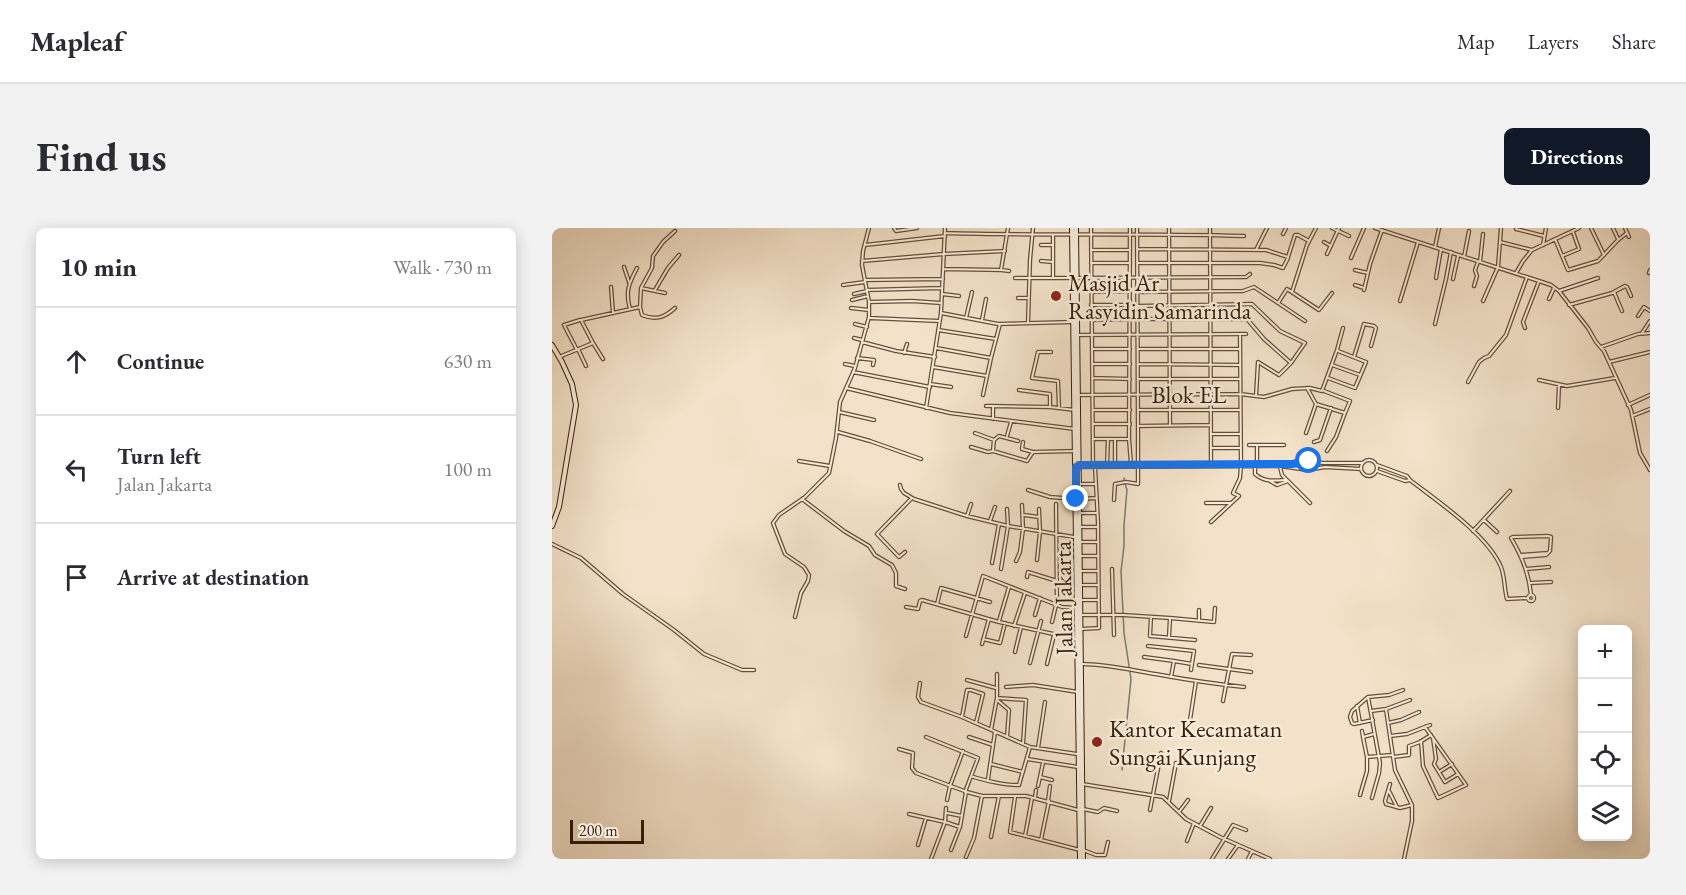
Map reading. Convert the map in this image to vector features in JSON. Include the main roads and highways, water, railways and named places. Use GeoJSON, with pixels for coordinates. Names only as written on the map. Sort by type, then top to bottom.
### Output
{"type":"FeatureCollection","features":[{"type":"Feature","properties":{"kind":"main road","name":"Jalan Jakarta"},"geometry":{"type":"LineString","coordinates":[[1074,228],[1081,571],[1079,608],[1082,664],[1079,754],[1081,784]]}},
{"type":"Feature","properties":{"kind":"main road","name":"Jalan Jakarta"},"geometry":{"type":"LineString","coordinates":[[1075,278],[1073,322],[1075,335]]}},
{"type":"Feature","properties":{"kind":"main road"},"geometry":{"type":"LineString","coordinates":[[552,345],[572,384],[576,405],[559,507],[552,526]]}},
{"type":"Feature","properties":{"kind":"main road","name":"Jalan Jakarta"},"geometry":{"type":"LineString","coordinates":[[1076,395],[1078,692],[1082,859]]}},
{"type":"Feature","properties":{"kind":"waterway"},"geometry":{"type":"LineString","coordinates":[[1122,770],[1131,679],[1124,633],[1121,571],[1127,490],[1124,478]]}},
{"type":"Feature","properties":{"kind":"place","name":"Masjid Ar Rasyidin Samarinda"},"geometry":{"type":"Point","coordinates":[1056,296]}},
{"type":"Feature","properties":{"kind":"place","name":"Kantor Kecamatan Sungai Kunjang"},"geometry":{"type":"Point","coordinates":[1097,742]}}]}
